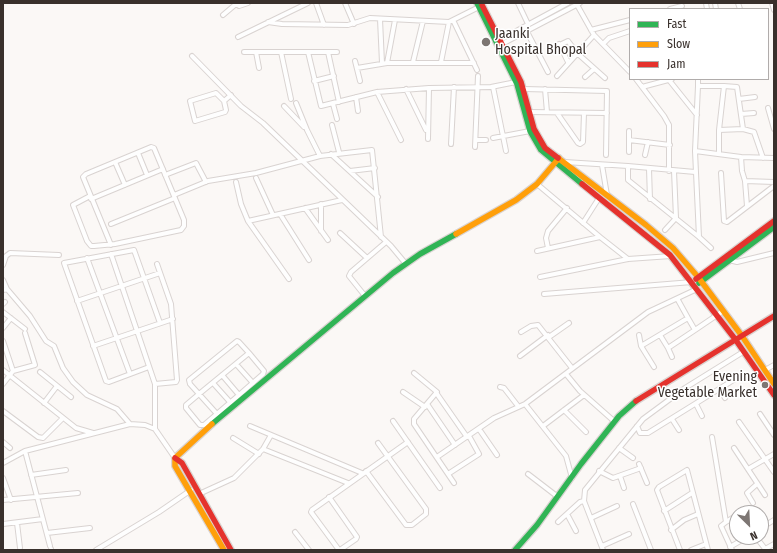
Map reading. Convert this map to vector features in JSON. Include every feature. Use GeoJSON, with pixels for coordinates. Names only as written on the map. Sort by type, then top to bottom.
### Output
{"type":"FeatureCollection","features":[{"type":"Feature","properties":{"kind":"street"},"geometry":{"type":"LineString","coordinates":[[223,15],[236,4],[239,6],[248,3]]}},
{"type":"Feature","properties":{"kind":"street"},"geometry":{"type":"LineString","coordinates":[[238,37],[308,3]]}},
{"type":"Feature","properties":{"kind":"street"},"geometry":{"type":"LineString","coordinates":[[316,3],[324,24]]}},
{"type":"Feature","properties":{"kind":"street"},"geometry":{"type":"LineString","coordinates":[[345,3],[354,24]]}},
{"type":"Feature","properties":{"kind":"street"},"geometry":{"type":"LineString","coordinates":[[518,3],[526,25],[526,31],[548,72]]}},
{"type":"Feature","properties":{"kind":"street"},"geometry":{"type":"LineString","coordinates":[[498,43],[526,25],[568,3]]}},
{"type":"Feature","properties":{"kind":"street"},"geometry":{"type":"LineString","coordinates":[[498,43],[526,31],[577,3],[594,35],[628,66]]}},
{"type":"Feature","properties":{"kind":"street"},"geometry":{"type":"LineString","coordinates":[[772,3],[774,10]]}},
{"type":"Feature","properties":{"kind":"street"},"geometry":{"type":"LineString","coordinates":[[268,22],[282,24],[354,24],[370,18],[451,21],[479,4],[516,82],[530,130],[542,151],[557,160],[565,162],[695,172]]}},
{"type":"Feature","properties":{"kind":"street"},"geometry":{"type":"LineString","coordinates":[[380,19],[382,63]]}},
{"type":"Feature","properties":{"kind":"street"},"geometry":{"type":"LineString","coordinates":[[387,63],[395,20]]}},
{"type":"Feature","properties":{"kind":"street"},"geometry":{"type":"LineString","coordinates":[[591,30],[629,20]]}},
{"type":"Feature","properties":{"kind":"street"},"geometry":{"type":"LineString","coordinates":[[413,62],[423,21]]}},
{"type":"Feature","properties":{"kind":"street"},"geometry":{"type":"LineString","coordinates":[[441,62],[451,21]]}},
{"type":"Feature","properties":{"kind":"street"},"geometry":{"type":"LineString","coordinates":[[451,21],[476,70]]}},
{"type":"Feature","properties":{"kind":"street"},"geometry":{"type":"LineString","coordinates":[[603,44],[609,38],[629,31]]}},
{"type":"Feature","properties":{"kind":"street"},"geometry":{"type":"LineString","coordinates":[[557,76],[568,62],[594,35]]}},
{"type":"Feature","properties":{"kind":"street"},"geometry":{"type":"LineString","coordinates":[[551,49],[568,41],[577,53],[604,78]]}},
{"type":"Feature","properties":{"kind":"street"},"geometry":{"type":"LineString","coordinates":[[498,43],[524,89],[529,112],[539,140],[557,160],[599,198],[671,256],[735,339],[774,395]]}},
{"type":"Feature","properties":{"kind":"street"},"geometry":{"type":"LineString","coordinates":[[559,44],[568,62]]}},
{"type":"Feature","properties":{"kind":"street"},"geometry":{"type":"LineString","coordinates":[[244,52],[338,52]]}},
{"type":"Feature","properties":{"kind":"street"},"geometry":{"type":"LineString","coordinates":[[256,52],[259,68]]}},
{"type":"Feature","properties":{"kind":"street"},"geometry":{"type":"LineString","coordinates":[[281,52],[291,99]]}},
{"type":"Feature","properties":{"kind":"street"},"geometry":{"type":"LineString","coordinates":[[308,52],[320,105],[333,104],[377,92],[429,88],[493,87],[516,82]]}},
{"type":"Feature","properties":{"kind":"street"},"geometry":{"type":"LineString","coordinates":[[328,52],[339,102]]}},
{"type":"Feature","properties":{"kind":"street"},"geometry":{"type":"LineString","coordinates":[[192,56],[231,95],[382,237],[406,264]]}},
{"type":"Feature","properties":{"kind":"street"},"geometry":{"type":"LineString","coordinates":[[355,61],[360,81]]}},
{"type":"Feature","properties":{"kind":"street"},"geometry":{"type":"LineString","coordinates":[[357,68],[382,63],[441,62],[474,64]]}},
{"type":"Feature","properties":{"kind":"street"},"geometry":{"type":"LineString","coordinates":[[585,77],[594,69]]}},
{"type":"Feature","properties":{"kind":"street"},"geometry":{"type":"LineString","coordinates":[[314,81],[334,76]]}},
{"type":"Feature","properties":{"kind":"street"},"geometry":{"type":"LineString","coordinates":[[475,147],[478,76]]}},
{"type":"Feature","properties":{"kind":"street"},"geometry":{"type":"LineString","coordinates":[[637,80],[667,122],[676,218],[665,230]]}},
{"type":"Feature","properties":{"kind":"street"},"geometry":{"type":"LineString","coordinates":[[642,87],[667,80]]}},
{"type":"Feature","properties":{"kind":"street"},"geometry":{"type":"LineString","coordinates":[[672,80],[697,115]]}},
{"type":"Feature","properties":{"kind":"street"},"geometry":{"type":"LineString","coordinates":[[698,80],[695,172],[699,237]]}},
{"type":"Feature","properties":{"kind":"street"},"geometry":{"type":"LineString","coordinates":[[606,85],[606,91],[608,92],[606,155]]}},
{"type":"Feature","properties":{"kind":"street"},"geometry":{"type":"LineString","coordinates":[[698,86],[736,86],[743,129]]}},
{"type":"Feature","properties":{"kind":"street"},"geometry":{"type":"LineString","coordinates":[[719,153],[719,130],[724,86]]}},
{"type":"Feature","properties":{"kind":"street"},"geometry":{"type":"LineString","coordinates":[[451,144],[454,87]]}},
{"type":"Feature","properties":{"kind":"street"},"geometry":{"type":"LineString","coordinates":[[493,87],[506,151]]}},
{"type":"Feature","properties":{"kind":"street"},"geometry":{"type":"LineString","coordinates":[[426,130],[429,88]]}},
{"type":"Feature","properties":{"kind":"street"},"geometry":{"type":"LineString","coordinates":[[406,89],[426,130],[428,138]]}},
{"type":"Feature","properties":{"kind":"street"},"geometry":{"type":"LineString","coordinates":[[524,89],[606,91]]}},
{"type":"Feature","properties":{"kind":"street"},"geometry":{"type":"LineString","coordinates":[[545,89],[547,112]]}},
{"type":"Feature","properties":{"kind":"street"},"geometry":{"type":"LineString","coordinates":[[377,92],[401,140]]}},
{"type":"Feature","properties":{"kind":"street"},"geometry":{"type":"LineString","coordinates":[[217,93],[224,101],[225,112],[195,121],[190,101],[217,93]]}},
{"type":"Feature","properties":{"kind":"street"},"geometry":{"type":"LineString","coordinates":[[224,101],[231,95]]}},
{"type":"Feature","properties":{"kind":"street"},"geometry":{"type":"LineString","coordinates":[[356,97],[358,111]]}},
{"type":"Feature","properties":{"kind":"street"},"geometry":{"type":"LineString","coordinates":[[739,99],[755,97]]}},
{"type":"Feature","properties":{"kind":"street"},"geometry":{"type":"LineString","coordinates":[[296,104],[320,156]]}},
{"type":"Feature","properties":{"kind":"street"},"geometry":{"type":"LineString","coordinates":[[333,104],[337,119]]}},
{"type":"Feature","properties":{"kind":"street"},"geometry":{"type":"LineString","coordinates":[[284,106],[307,130]]}},
{"type":"Feature","properties":{"kind":"street"},"geometry":{"type":"LineString","coordinates":[[768,108],[774,129]]}},
{"type":"Feature","properties":{"kind":"street"},"geometry":{"type":"LineString","coordinates":[[529,112],[607,113]]}},
{"type":"Feature","properties":{"kind":"street"},"geometry":{"type":"LineString","coordinates":[[557,112],[580,144],[583,142],[584,113]]}},
{"type":"Feature","properties":{"kind":"street"},"geometry":{"type":"LineString","coordinates":[[741,114],[754,113]]}},
{"type":"Feature","properties":{"kind":"street"},"geometry":{"type":"LineString","coordinates":[[332,125],[339,152]]}},
{"type":"Feature","properties":{"kind":"street"},"geometry":{"type":"LineString","coordinates":[[719,130],[743,129],[754,132],[763,158]]}},
{"type":"Feature","properties":{"kind":"street"},"geometry":{"type":"LineString","coordinates":[[493,138],[530,130]]}},
{"type":"Feature","properties":{"kind":"street"},"geometry":{"type":"LineString","coordinates":[[629,131],[629,152]]}},
{"type":"Feature","properties":{"kind":"street"},"geometry":{"type":"LineString","coordinates":[[476,140],[486,140]]}},
{"type":"Feature","properties":{"kind":"street"},"geometry":{"type":"LineString","coordinates":[[629,140],[670,145]]}},
{"type":"Feature","properties":{"kind":"street"},"geometry":{"type":"LineString","coordinates":[[645,155],[648,142]]}},
{"type":"Feature","properties":{"kind":"street"},"geometry":{"type":"LineString","coordinates":[[111,245],[90,197],[83,177],[86,174],[153,147],[163,169],[184,220],[184,226],[181,230],[111,245],[91,246],[87,241],[73,205],[90,197],[125,185],[163,169]]}},
{"type":"Feature","properties":{"kind":"street"},"geometry":{"type":"LineString","coordinates":[[111,224],[206,182],[256,173],[301,160],[339,152],[372,150],[382,237]]}},
{"type":"Feature","properties":{"kind":"street"},"geometry":{"type":"LineString","coordinates":[[695,151],[741,157],[774,158]]}},
{"type":"Feature","properties":{"kind":"street"},"geometry":{"type":"LineString","coordinates":[[138,153],[147,176]]}},
{"type":"Feature","properties":{"kind":"street"},"geometry":{"type":"LineString","coordinates":[[331,154],[378,197]]}},
{"type":"Feature","properties":{"kind":"street"},"geometry":{"type":"LineString","coordinates":[[741,157],[742,171],[746,181],[747,206]]}},
{"type":"Feature","properties":{"kind":"street"},"geometry":{"type":"LineString","coordinates":[[175,458],[236,401],[297,355],[365,296],[406,264],[516,200],[537,184],[557,160]]}},
{"type":"Feature","properties":{"kind":"street"},"geometry":{"type":"LineString","coordinates":[[115,162],[125,185]]}},
{"type":"Feature","properties":{"kind":"street"},"geometry":{"type":"LineString","coordinates":[[565,162],[672,248],[700,280],[742,336],[774,384]]}},
{"type":"Feature","properties":{"kind":"street"},"geometry":{"type":"LineString","coordinates":[[165,175],[196,163],[206,182]]}},
{"type":"Feature","properties":{"kind":"street"},"geometry":{"type":"LineString","coordinates":[[602,165],[607,195]]}},
{"type":"Feature","properties":{"kind":"street"},"geometry":{"type":"LineString","coordinates":[[628,166],[629,183],[676,218],[710,248]]}},
{"type":"Feature","properties":{"kind":"street"},"geometry":{"type":"LineString","coordinates":[[350,171],[375,168]]}},
{"type":"Feature","properties":{"kind":"street"},"geometry":{"type":"LineString","coordinates":[[649,169],[650,199]]}},
{"type":"Feature","properties":{"kind":"street"},"geometry":{"type":"LineString","coordinates":[[721,174],[724,222],[727,222],[774,186]]}},
{"type":"Feature","properties":{"kind":"street"},"geometry":{"type":"LineString","coordinates":[[256,178],[274,215]]}},
{"type":"Feature","properties":{"kind":"street"},"geometry":{"type":"LineString","coordinates":[[746,181],[774,182]]}},
{"type":"Feature","properties":{"kind":"street"},"geometry":{"type":"LineString","coordinates":[[236,182],[240,204],[248,221],[289,279]]}},
{"type":"Feature","properties":{"kind":"street"},"geometry":{"type":"LineString","coordinates":[[537,184],[628,259]]}},
{"type":"Feature","properties":{"kind":"street"},"geometry":{"type":"LineString","coordinates":[[583,223],[599,198]]}},
{"type":"Feature","properties":{"kind":"street"},"geometry":{"type":"LineString","coordinates":[[248,221],[342,200]]}},
{"type":"Feature","properties":{"kind":"street"},"geometry":{"type":"LineString","coordinates":[[321,204],[321,231]]}},
{"type":"Feature","properties":{"kind":"street"},"geometry":{"type":"LineString","coordinates":[[305,208],[328,240]]}},
{"type":"Feature","properties":{"kind":"street"},"geometry":{"type":"LineString","coordinates":[[548,248],[546,238],[548,231],[567,208]]}},
{"type":"Feature","properties":{"kind":"street"},"geometry":{"type":"LineString","coordinates":[[280,214],[309,260]]}},
{"type":"Feature","properties":{"kind":"street"},"geometry":{"type":"LineString","coordinates":[[436,457],[468,437],[494,418],[525,404],[648,312],[678,300],[700,280],[774,221]]}},
{"type":"Feature","properties":{"kind":"street"},"geometry":{"type":"LineString","coordinates":[[700,280],[774,227]]}},
{"type":"Feature","properties":{"kind":"street"},"geometry":{"type":"LineString","coordinates":[[340,233],[367,258]]}},
{"type":"Feature","properties":{"kind":"street"},"geometry":{"type":"LineString","coordinates":[[537,251],[600,237]]}},
{"type":"Feature","properties":{"kind":"street"},"geometry":{"type":"LineString","coordinates":[[365,296],[349,276],[386,242]]}},
{"type":"Feature","properties":{"kind":"street"},"geometry":{"type":"LineString","coordinates":[[150,367],[107,382],[64,263],[134,250],[160,323]]}},
{"type":"Feature","properties":{"kind":"street"},"geometry":{"type":"LineString","coordinates":[[3,264],[6,256],[10,253],[58,255]]}},
{"type":"Feature","properties":{"kind":"street"},"geometry":{"type":"LineString","coordinates":[[729,260],[737,262],[774,253]]}},
{"type":"Feature","properties":{"kind":"street"},"geometry":{"type":"LineString","coordinates":[[111,254],[156,384],[155,429]]}},
{"type":"Feature","properties":{"kind":"street"},"geometry":{"type":"LineString","coordinates":[[540,277],[628,259],[671,256]]}},
{"type":"Feature","properties":{"kind":"street"},"geometry":{"type":"LineString","coordinates":[[87,258],[130,374]]}},
{"type":"Feature","properties":{"kind":"street"},"geometry":{"type":"LineString","coordinates":[[156,384],[176,382],[178,380],[171,304],[157,264]]}},
{"type":"Feature","properties":{"kind":"street"},"geometry":{"type":"LineString","coordinates":[[77,301],[160,273]]}},
{"type":"Feature","properties":{"kind":"street"},"geometry":{"type":"LineString","coordinates":[[3,280],[5,289],[30,316],[46,341],[54,346],[63,368],[73,382],[87,395],[117,409],[130,424]]}},
{"type":"Feature","properties":{"kind":"street"},"geometry":{"type":"LineString","coordinates":[[544,294],[695,286]]}},
{"type":"Feature","properties":{"kind":"street"},"geometry":{"type":"LineString","coordinates":[[678,300],[695,330]]}},
{"type":"Feature","properties":{"kind":"street"},"geometry":{"type":"LineString","coordinates":[[668,348],[723,311]]}},
{"type":"Feature","properties":{"kind":"street"},"geometry":{"type":"LineString","coordinates":[[3,312],[25,331],[35,365],[12,374],[3,384]]}},
{"type":"Feature","properties":{"kind":"street"},"geometry":{"type":"LineString","coordinates":[[514,550],[537,525],[615,422],[639,398],[774,316]]}},
{"type":"Feature","properties":{"kind":"street"},"geometry":{"type":"LineString","coordinates":[[3,328],[11,318]]}},
{"type":"Feature","properties":{"kind":"street"},"geometry":{"type":"LineString","coordinates":[[641,346],[688,318]]}},
{"type":"Feature","properties":{"kind":"street"},"geometry":{"type":"LineString","coordinates":[[93,346],[173,319]]}},
{"type":"Feature","properties":{"kind":"street"},"geometry":{"type":"LineString","coordinates":[[520,356],[568,323]]}},
{"type":"Feature","properties":{"kind":"street"},"geometry":{"type":"LineString","coordinates":[[520,332],[536,324],[548,336],[572,368]]}},
{"type":"Feature","properties":{"kind":"street"},"geometry":{"type":"LineString","coordinates":[[660,335],[672,356]]}},
{"type":"Feature","properties":{"kind":"street"},"geometry":{"type":"LineString","coordinates":[[639,336],[641,346],[654,367]]}},
{"type":"Feature","properties":{"kind":"street"},"geometry":{"type":"LineString","coordinates":[[3,341],[12,374]]}},
{"type":"Feature","properties":{"kind":"street"},"geometry":{"type":"LineString","coordinates":[[216,414],[189,383],[190,379],[234,342],[239,342],[264,372],[239,394],[236,401]]}},
{"type":"Feature","properties":{"kind":"street"},"geometry":{"type":"LineString","coordinates":[[629,534],[601,548],[584,501],[584,491],[637,426],[665,402],[743,352]]}},
{"type":"Feature","properties":{"kind":"street"},"geometry":{"type":"LineString","coordinates":[[236,401],[230,402],[204,425],[200,425],[185,407],[249,353]]}},
{"type":"Feature","properties":{"kind":"street"},"geometry":{"type":"LineString","coordinates":[[236,364],[253,383]]}},
{"type":"Feature","properties":{"kind":"street"},"geometry":{"type":"LineString","coordinates":[[765,370],[774,365]]}},
{"type":"Feature","properties":{"kind":"street"},"geometry":{"type":"LineString","coordinates":[[3,370],[12,374],[44,403],[76,428],[94,434]]}},
{"type":"Feature","properties":{"kind":"street"},"geometry":{"type":"LineString","coordinates":[[40,372],[71,397]]}},
{"type":"Feature","properties":{"kind":"street"},"geometry":{"type":"LineString","coordinates":[[414,373],[436,390],[437,394],[479,454],[448,474]]}},
{"type":"Feature","properties":{"kind":"street"},"geometry":{"type":"LineString","coordinates":[[566,374],[584,395],[615,422]]}},
{"type":"Feature","properties":{"kind":"street"},"geometry":{"type":"LineString","coordinates":[[222,375],[239,394]]}},
{"type":"Feature","properties":{"kind":"street"},"geometry":{"type":"LineString","coordinates":[[637,426],[640,433],[646,434],[740,376]]}},
{"type":"Feature","properties":{"kind":"street"},"geometry":{"type":"LineString","coordinates":[[213,383],[230,402]]}},
{"type":"Feature","properties":{"kind":"street"},"geometry":{"type":"LineString","coordinates":[[44,403],[57,386]]}},
{"type":"Feature","properties":{"kind":"street"},"geometry":{"type":"LineString","coordinates":[[500,387],[504,388],[518,406]]}},
{"type":"Feature","properties":{"kind":"street"},"geometry":{"type":"LineString","coordinates":[[720,389],[725,398]]}},
{"type":"Feature","properties":{"kind":"street"},"geometry":{"type":"LineString","coordinates":[[403,392],[426,405],[455,445]]}},
{"type":"Feature","properties":{"kind":"street"},"geometry":{"type":"LineString","coordinates":[[437,394],[413,422],[454,483]]}},
{"type":"Feature","properties":{"kind":"street"},"geometry":{"type":"LineString","coordinates":[[543,426],[584,395]]}},
{"type":"Feature","properties":{"kind":"street"},"geometry":{"type":"LineString","coordinates":[[525,404],[566,456],[572,478]]}},
{"type":"Feature","properties":{"kind":"street"},"geometry":{"type":"LineString","coordinates":[[696,404],[702,416]]}},
{"type":"Feature","properties":{"kind":"street"},"geometry":{"type":"LineString","coordinates":[[564,410],[586,432]]}},
{"type":"Feature","properties":{"kind":"street"},"geometry":{"type":"LineString","coordinates":[[3,411],[38,437],[43,438],[63,418]]}},
{"type":"Feature","properties":{"kind":"street"},"geometry":{"type":"LineString","coordinates":[[760,414],[774,435]]}},
{"type":"Feature","properties":{"kind":"street"},"geometry":{"type":"LineString","coordinates":[[672,419],[679,430]]}},
{"type":"Feature","properties":{"kind":"street"},"geometry":{"type":"LineString","coordinates":[[394,421],[440,488]]}},
{"type":"Feature","properties":{"kind":"street"},"geometry":{"type":"LineString","coordinates":[[739,422],[774,472]]}},
{"type":"Feature","properties":{"kind":"street"},"geometry":{"type":"LineString","coordinates":[[3,463],[25,450],[130,424],[145,425],[155,429],[175,458],[182,463],[231,550]]}},
{"type":"Feature","properties":{"kind":"street"},"geometry":{"type":"LineString","coordinates":[[250,426],[364,472],[406,525],[412,525],[426,514],[427,510],[378,443]]}},
{"type":"Feature","properties":{"kind":"street"},"geometry":{"type":"LineString","coordinates":[[479,429],[497,455]]}},
{"type":"Feature","properties":{"kind":"street"},"geometry":{"type":"LineString","coordinates":[[199,494],[234,478],[259,454],[271,435]]}},
{"type":"Feature","properties":{"kind":"street"},"geometry":{"type":"LineString","coordinates":[[233,438],[259,454]]}},
{"type":"Feature","properties":{"kind":"street"},"geometry":{"type":"LineString","coordinates":[[712,438],[726,522]]}},
{"type":"Feature","properties":{"kind":"street"},"geometry":{"type":"LineString","coordinates":[[3,442],[10,448]]}},
{"type":"Feature","properties":{"kind":"street"},"geometry":{"type":"LineString","coordinates":[[329,497],[357,536],[356,539],[339,550],[311,512],[312,510],[329,497],[348,483],[408,442]]}},
{"type":"Feature","properties":{"kind":"street"},"geometry":{"type":"LineString","coordinates":[[263,448],[348,483]]}},
{"type":"Feature","properties":{"kind":"street"},"geometry":{"type":"LineString","coordinates":[[619,448],[633,458]]}},
{"type":"Feature","properties":{"kind":"street"},"geometry":{"type":"LineString","coordinates":[[734,448],[765,495]]}},
{"type":"Feature","properties":{"kind":"street"},"geometry":{"type":"LineString","coordinates":[[25,450],[51,548]]}},
{"type":"Feature","properties":{"kind":"street"},"geometry":{"type":"LineString","coordinates":[[748,469],[774,454]]}},
{"type":"Feature","properties":{"kind":"street"},"geometry":{"type":"LineString","coordinates":[[175,458],[176,466],[189,491],[224,550]]}},
{"type":"Feature","properties":{"kind":"street"},"geometry":{"type":"LineString","coordinates":[[599,471],[612,478],[620,476],[640,466],[647,483]]}},
{"type":"Feature","properties":{"kind":"street"},"geometry":{"type":"LineString","coordinates":[[31,475],[66,470]]}},
{"type":"Feature","properties":{"kind":"street"},"geometry":{"type":"LineString","coordinates":[[680,550],[658,493],[659,486],[687,470],[708,550]]}},
{"type":"Feature","properties":{"kind":"street"},"geometry":{"type":"LineString","coordinates":[[528,474],[558,497]]}},
{"type":"Feature","properties":{"kind":"street"},"geometry":{"type":"LineString","coordinates":[[620,476],[624,488]]}},
{"type":"Feature","properties":{"kind":"street"},"geometry":{"type":"LineString","coordinates":[[3,478],[11,500]]}},
{"type":"Feature","properties":{"kind":"street"},"geometry":{"type":"LineString","coordinates":[[753,503],[746,493],[757,484]]}},
{"type":"Feature","properties":{"kind":"street"},"geometry":{"type":"LineString","coordinates":[[96,550],[159,512],[195,488]]}},
{"type":"Feature","properties":{"kind":"street"},"geometry":{"type":"LineString","coordinates":[[664,511],[692,493]]}},
{"type":"Feature","properties":{"kind":"street"},"geometry":{"type":"LineString","coordinates":[[3,500],[78,494]]}},
{"type":"Feature","properties":{"kind":"street"},"geometry":{"type":"LineString","coordinates":[[558,522],[580,502],[584,501]]}},
{"type":"Feature","properties":{"kind":"street"},"geometry":{"type":"LineString","coordinates":[[633,504],[651,550]]}},
{"type":"Feature","properties":{"kind":"street"},"geometry":{"type":"LineString","coordinates":[[591,518],[617,506]]}},
{"type":"Feature","properties":{"kind":"street"},"geometry":{"type":"LineString","coordinates":[[567,514],[576,531]]}},
{"type":"Feature","properties":{"kind":"street"},"geometry":{"type":"LineString","coordinates":[[671,530],[684,520],[698,514]]}},
{"type":"Feature","properties":{"kind":"street"},"geometry":{"type":"LineString","coordinates":[[3,524],[43,519]]}},
{"type":"Feature","properties":{"kind":"street"},"geometry":{"type":"LineString","coordinates":[[729,520],[721,526],[731,549]]}},
{"type":"Feature","properties":{"kind":"street"},"geometry":{"type":"LineString","coordinates":[[17,523],[20,548]]}},
{"type":"Feature","properties":{"kind":"street"},"geometry":{"type":"LineString","coordinates":[[47,533],[90,528]]}},
{"type":"Feature","properties":{"kind":"street"},"geometry":{"type":"LineString","coordinates":[[295,532],[309,550]]}},
{"type":"Feature","properties":{"kind":"street"},"geometry":{"type":"LineString","coordinates":[[691,550],[706,544]]}},
{"type":"Feature","properties":{"kind":"street"},"geometry":{"type":"LineString","coordinates":[[766,549],[774,544]]}},
{"type":"Feature","properties":{"kind":"traffic: fast"},"geometry":{"type":"LineString","coordinates":[[477,3],[517,84],[530,131],[541,150],[582,184]]}},
{"type":"Feature","properties":{"kind":"traffic: fast"},"geometry":{"type":"LineString","coordinates":[[699,283],[774,227]]}},
{"type":"Feature","properties":{"kind":"traffic: fast"},"geometry":{"type":"LineString","coordinates":[[212,424],[393,273],[420,254],[456,234]]}},
{"type":"Feature","properties":{"kind":"traffic: fast"},"geometry":{"type":"LineString","coordinates":[[515,550],[537,525],[581,464],[619,416],[636,401]]}},
{"type":"Feature","properties":{"kind":"traffic: slow"},"geometry":{"type":"LineString","coordinates":[[558,158],[646,225],[673,248],[698,277],[742,336],[774,384]]}},
{"type":"Feature","properties":{"kind":"traffic: slow"},"geometry":{"type":"LineString","coordinates":[[456,234],[516,200],[537,184],[559,158]]}},
{"type":"Feature","properties":{"kind":"traffic: slow"},"geometry":{"type":"LineString","coordinates":[[212,424],[175,458],[175,466],[224,550]]}},
{"type":"Feature","properties":{"kind":"traffic: jam"},"geometry":{"type":"LineString","coordinates":[[482,5],[521,82],[534,129],[545,148],[558,158]]}},
{"type":"Feature","properties":{"kind":"traffic: jam"},"geometry":{"type":"LineString","coordinates":[[582,184],[670,255],[735,339],[774,395]]}},
{"type":"Feature","properties":{"kind":"traffic: jam"},"geometry":{"type":"LineString","coordinates":[[696,279],[774,221]]}},
{"type":"Feature","properties":{"kind":"traffic: jam"},"geometry":{"type":"LineString","coordinates":[[636,401],[774,316]]}},
{"type":"Feature","properties":{"kind":"traffic: jam"},"geometry":{"type":"LineString","coordinates":[[175,458],[182,463],[231,550]]}},
{"type":"Feature","properties":{"kind":"place","name":"Jaanki Hospital Bhopal"},"geometry":{"type":"Point","coordinates":[486,42]}},
{"type":"Feature","properties":{"kind":"place","name":"Evening Vegetable Market"},"geometry":{"type":"Point","coordinates":[765,385]}}]}
